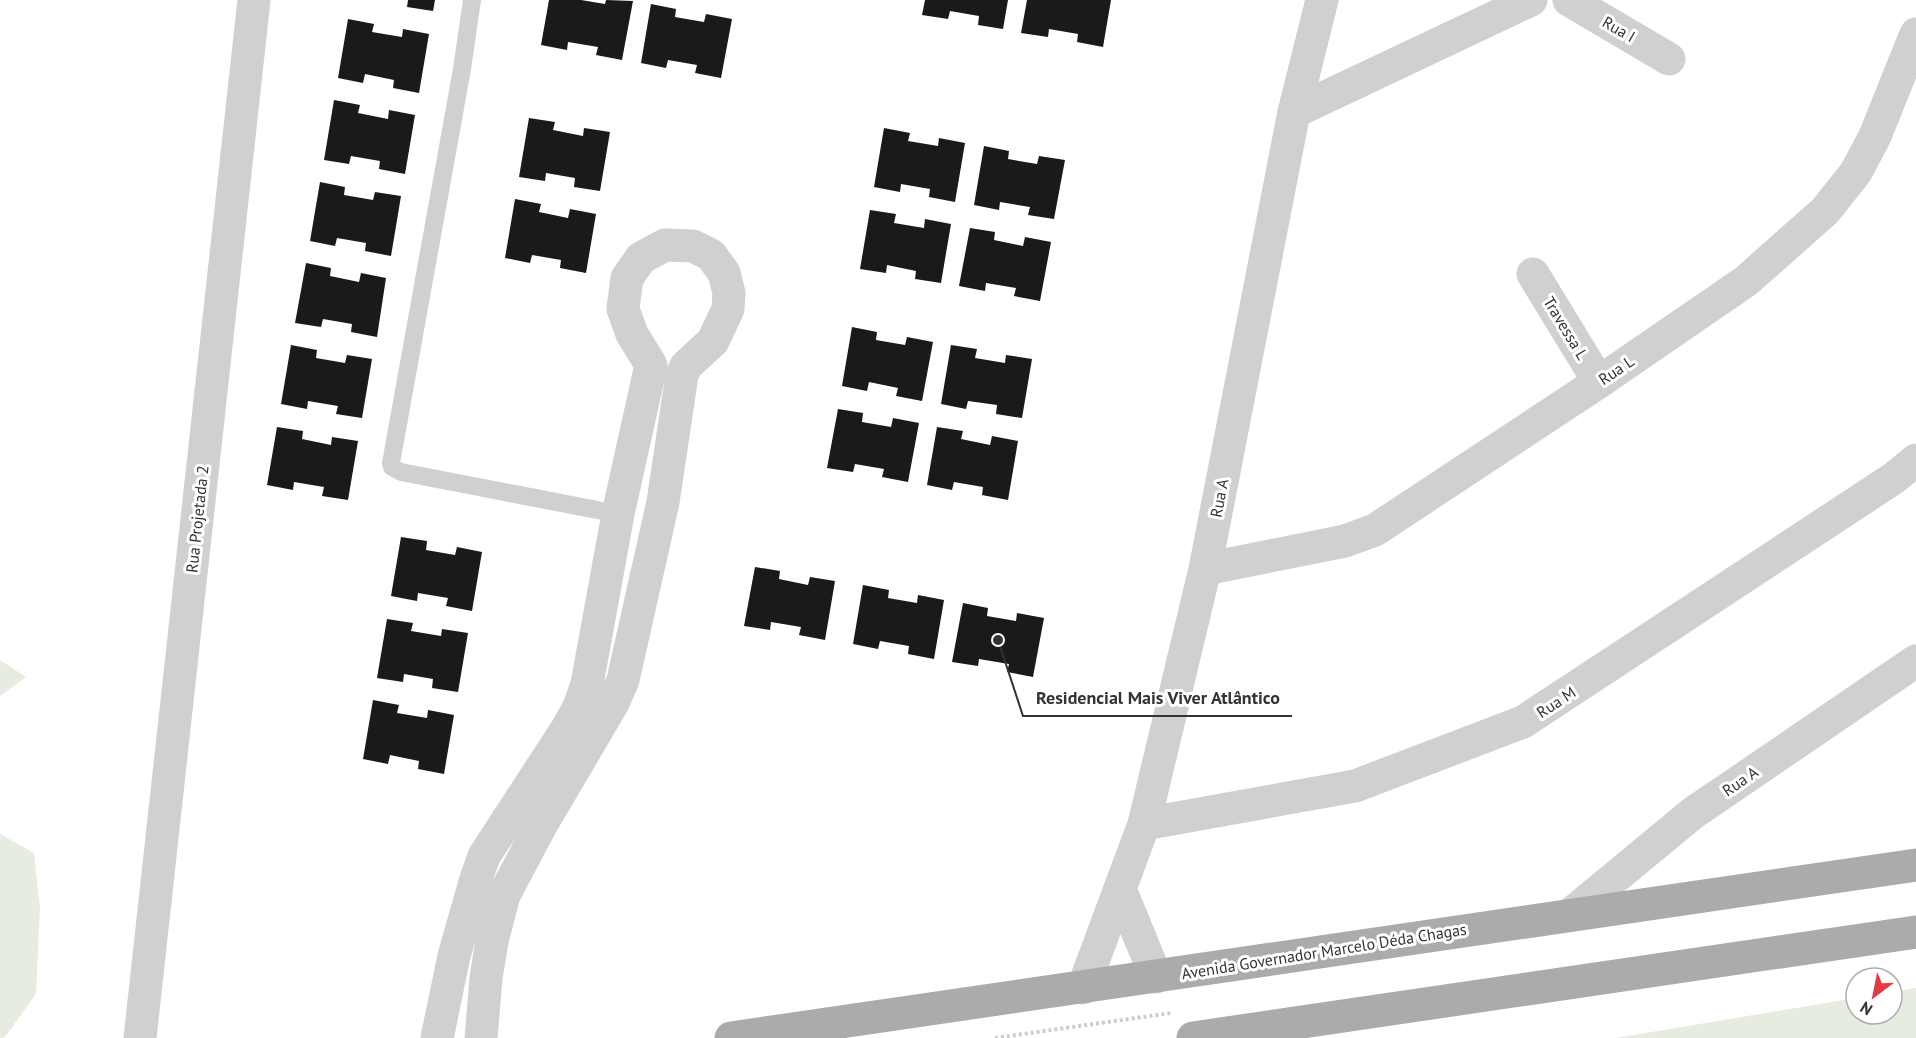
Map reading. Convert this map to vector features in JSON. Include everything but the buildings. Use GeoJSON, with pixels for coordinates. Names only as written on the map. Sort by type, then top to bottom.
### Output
{"type":"FeatureCollection","features":[{"type":"Feature","properties":{"kind":"main road","name":"Avenida Governador Marcelo Déda Chagas"},"geometry":{"type":"LineString","coordinates":[[731,1038],[1083,988],[1572,913],[1916,865]]}},
{"type":"Feature","properties":{"kind":"main road"},"geometry":{"type":"LineString","coordinates":[[1193,1038],[1916,932]]}},
{"type":"Feature","properties":{"kind":"street","name":"Rua Projetada 2"},"geometry":{"type":"LineString","coordinates":[[140,1038],[254,0]]}},
{"type":"Feature","properties":{"kind":"street","name":"Rua A"},"geometry":{"type":"LineString","coordinates":[[1083,988],[1144,824],[1205,569],[1294,112],[1322,0]]}},
{"type":"Feature","properties":{"kind":"street"},"geometry":{"type":"LineString","coordinates":[[1294,112],[1532,0]]}},
{"type":"Feature","properties":{"kind":"street","name":"Rua I"},"geometry":{"type":"LineString","coordinates":[[1569,0],[1669,59]]}},
{"type":"Feature","properties":{"kind":"street","name":"Rua L"},"geometry":{"type":"LineString","coordinates":[[1205,569],[1345,541],[1375,530],[1599,382],[1746,281],[1825,211],[1856,172],[1875,136],[1916,34]]}},
{"type":"Feature","properties":{"kind":"street"},"geometry":{"type":"LineString","coordinates":[[437,1038],[454,956],[484,856],[568,727],[587,684],[618,514],[651,365],[632,334],[623,309],[627,278],[641,258],[665,245],[693,246],[711,255],[724,273],[729,293],[728,309],[713,341],[687,366],[680,380],[663,502],[621,687],[540,827],[504,895],[492,941],[486,978],[481,1038]]}},
{"type":"Feature","properties":{"kind":"street","name":"Travessa L"},"geometry":{"type":"LineString","coordinates":[[1533,274],[1599,382]]}},
{"type":"Feature","properties":{"kind":"street","name":"Rua M"},"geometry":{"type":"LineString","coordinates":[[1144,824],[1355,786],[1524,722],[1894,478],[1916,460]]}},
{"type":"Feature","properties":{"kind":"street","name":"Rua A"},"geometry":{"type":"LineString","coordinates":[[1572,913],[1693,813],[1916,661]]}},
{"type":"Feature","properties":{"kind":"street"},"geometry":{"type":"LineString","coordinates":[[1120,889],[1156,977]]}},
{"type":"Feature","properties":{"kind":"lane"},"geometry":{"type":"LineString","coordinates":[[472,0],[392,467],[401,472],[618,514]]}},
{"type":"Feature","properties":{"kind":"shaded area"},"geometry":{"type":"Polygon","coordinates":[[[0,660],[26,677],[0,696],[0,660]]]}},
{"type":"Feature","properties":{"kind":"shaded area"},"geometry":{"type":"Polygon","coordinates":[[[0,834],[34,853],[40,908],[36,994],[5,1037],[0,1038],[0,834]]]}},
{"type":"Feature","properties":{"kind":"shaded area"},"geometry":{"type":"Polygon","coordinates":[[[1916,988],[1916,1038],[1615,1038],[1844,1000],[1844,1026],[1904,1026],[1904,990],[1916,988]]]}},
{"type":"Feature","properties":{"kind":"place","name":"Residencial Mais Viver Atlântico"},"geometry":{"type":"Point","coordinates":[998,640]}}]}
